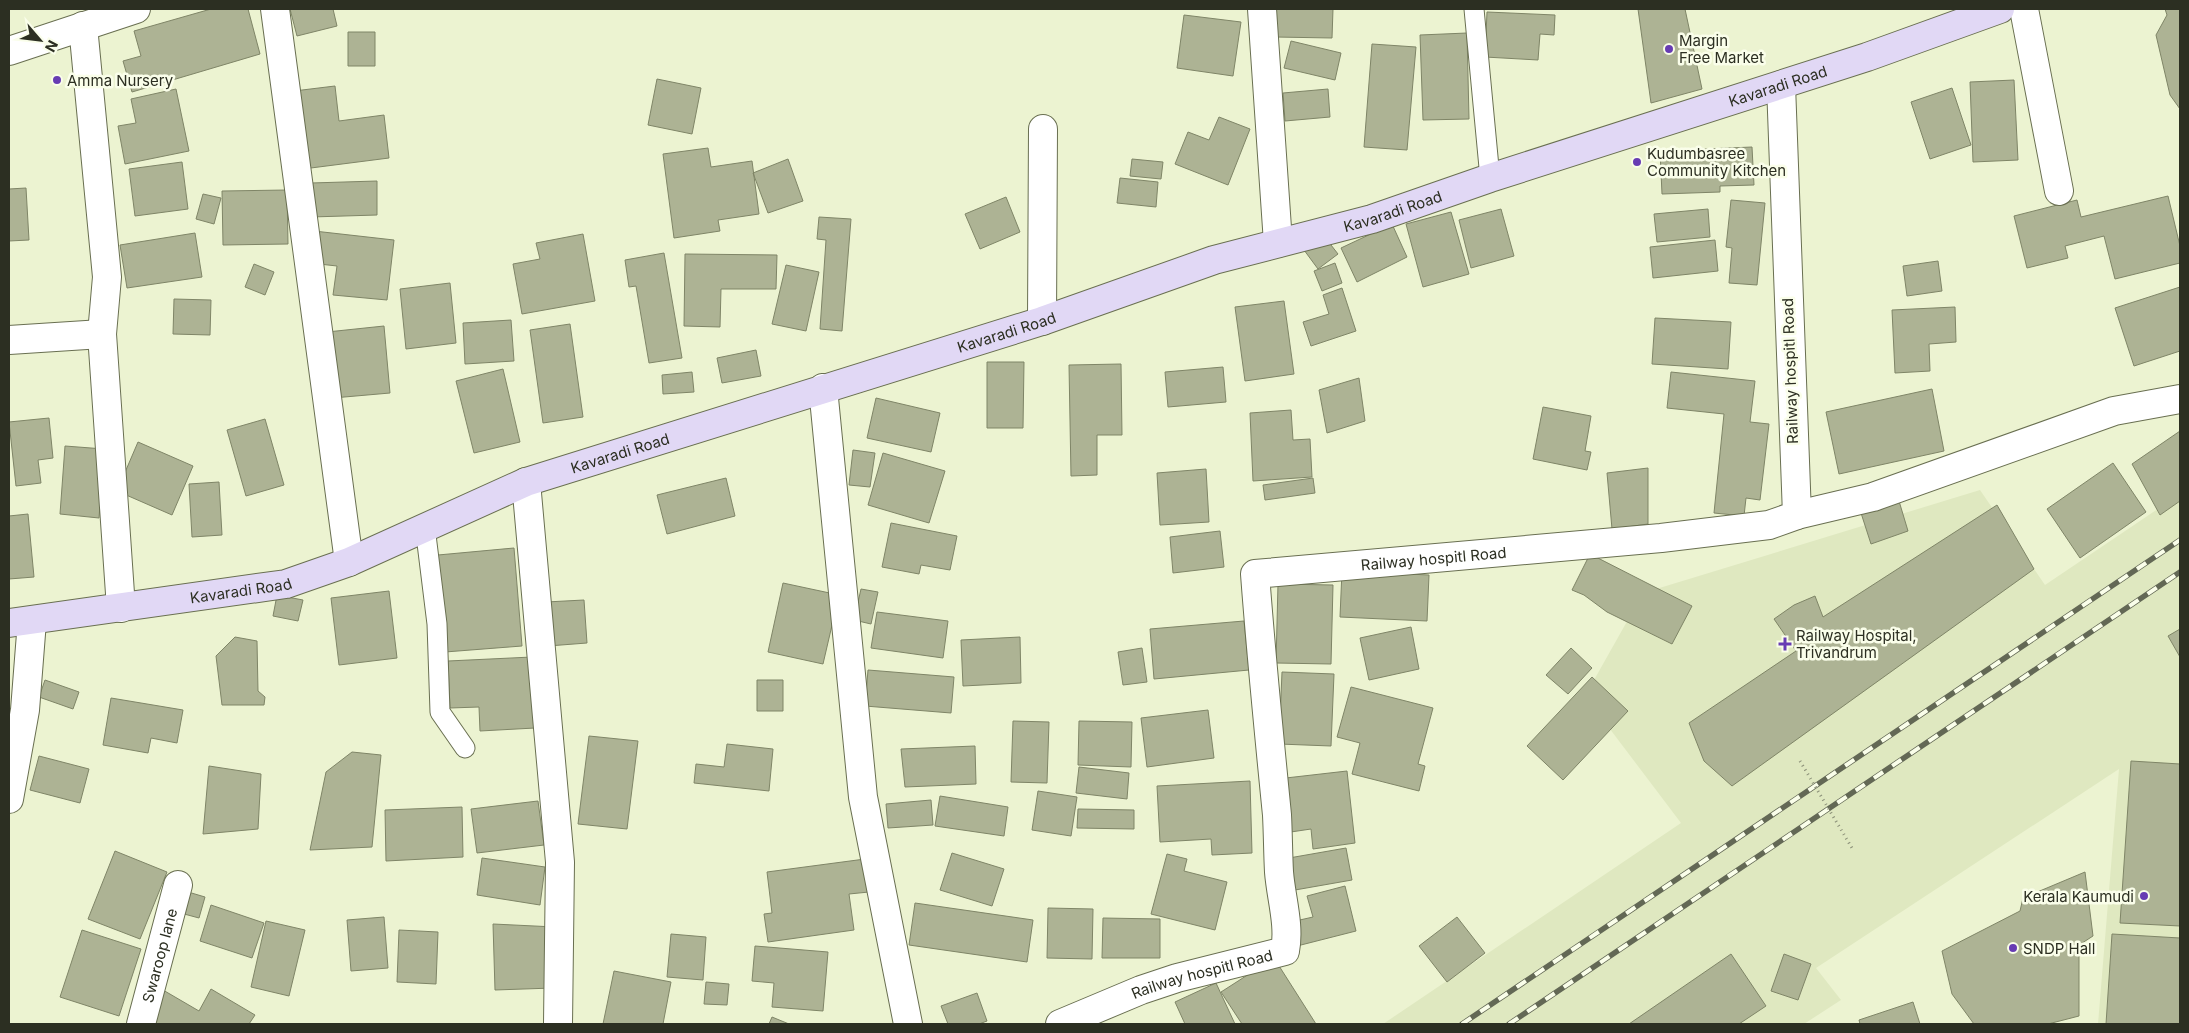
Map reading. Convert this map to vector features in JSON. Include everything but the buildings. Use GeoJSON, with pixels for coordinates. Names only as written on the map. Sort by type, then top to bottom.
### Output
{"type":"FeatureCollection","features":[{"type":"Feature","properties":{"kind":"main road","name":"Kavaradi Road"},"geometry":{"type":"LineString","coordinates":[[20,622],[286,584],[349,562],[526,482],[1042,321],[1214,260],[1372,219],[1490,178],[1867,57],[2000,9]]}},
{"type":"Feature","properties":{"kind":"street"},"geometry":{"type":"LineString","coordinates":[[9,51],[136,9]]}},
{"type":"Feature","properties":{"kind":"street"},"geometry":{"type":"LineString","coordinates":[[275,9],[349,562]]}},
{"type":"Feature","properties":{"kind":"street"},"geometry":{"type":"LineString","coordinates":[[1262,9],[1278,243]]}},
{"type":"Feature","properties":{"kind":"street"},"geometry":{"type":"LineString","coordinates":[[2024,9],[2059,191]]}},
{"type":"Feature","properties":{"kind":"street"},"geometry":{"type":"LineString","coordinates":[[83,26],[107,277],[102,334],[121,608]]}},
{"type":"Feature","properties":{"kind":"street","name":"Railway hospitl Road"},"geometry":{"type":"LineString","coordinates":[[1060,1024],[1141,990],[1177,978],[1285,951],[1288,934],[1282,907],[1277,818],[1265,705],[1255,574],[1661,538],[1769,525],[1796,515],[1781,85]]}},
{"type":"Feature","properties":{"kind":"street"},"geometry":{"type":"LineString","coordinates":[[1042,321],[1043,128]]}},
{"type":"Feature","properties":{"kind":"street"},"geometry":{"type":"LineString","coordinates":[[9,340],[102,334]]}},
{"type":"Feature","properties":{"kind":"street"},"geometry":{"type":"LineString","coordinates":[[823,388],[863,797],[908,1024]]}},
{"type":"Feature","properties":{"kind":"street"},"geometry":{"type":"LineString","coordinates":[[1796,515],[1873,497],[2114,411],[2180,399]]}},
{"type":"Feature","properties":{"kind":"street"},"geometry":{"type":"LineString","coordinates":[[526,482],[560,862],[558,1024]]}},
{"type":"Feature","properties":{"kind":"street"},"geometry":{"type":"LineString","coordinates":[[9,799],[24,710],[20,622]]}},
{"type":"Feature","properties":{"kind":"street","name":"Swaroop lane"},"geometry":{"type":"LineString","coordinates":[[141,1024],[178,885]]}},
{"type":"Feature","properties":{"kind":"lane"},"geometry":{"type":"LineString","coordinates":[[1474,9],[1490,178]]}},
{"type":"Feature","properties":{"kind":"lane"},"geometry":{"type":"LineString","coordinates":[[425,527],[437,624],[440,712],[465,748]]}},
{"type":"Feature","properties":{"kind":"path"},"geometry":{"type":"LineString","coordinates":[[1800,761],[1852,848]]}},
{"type":"Feature","properties":{"kind":"shaded area"},"geometry":{"type":"Polygon","coordinates":[[[1980,490],[2045,585],[2180,494],[2180,1024],[2098,1024],[2119,769],[1816,968],[1841,1000],[1804,1024],[1383,1024],[1681,823],[1585,696],[1643,593],[1980,490]]]}},
{"type":"Feature","properties":{"kind":"railway"},"geometry":{"type":"LineString","coordinates":[[1462,1024],[2180,540]]}},
{"type":"Feature","properties":{"kind":"railway"},"geometry":{"type":"LineString","coordinates":[[1509,1024],[2180,572]]}},
{"type":"Feature","properties":{"kind":"place","name":"Margin Free Market"},"geometry":{"type":"Point","coordinates":[1669,49]}},
{"type":"Feature","properties":{"kind":"place","name":"Amma Nursery"},"geometry":{"type":"Point","coordinates":[57,80]}},
{"type":"Feature","properties":{"kind":"place","name":"Kudumbasree Community Kitchen"},"geometry":{"type":"Point","coordinates":[1637,162]}},
{"type":"Feature","properties":{"kind":"place","name":"Railway Hospital, Trivandrum"},"geometry":{"type":"Point","coordinates":[1785,644]}},
{"type":"Feature","properties":{"kind":"place","name":"Kerala Kaumudi"},"geometry":{"type":"Point","coordinates":[2144,896]}},
{"type":"Feature","properties":{"kind":"place","name":"SNDP Hall"},"geometry":{"type":"Point","coordinates":[2013,948]}}]}
